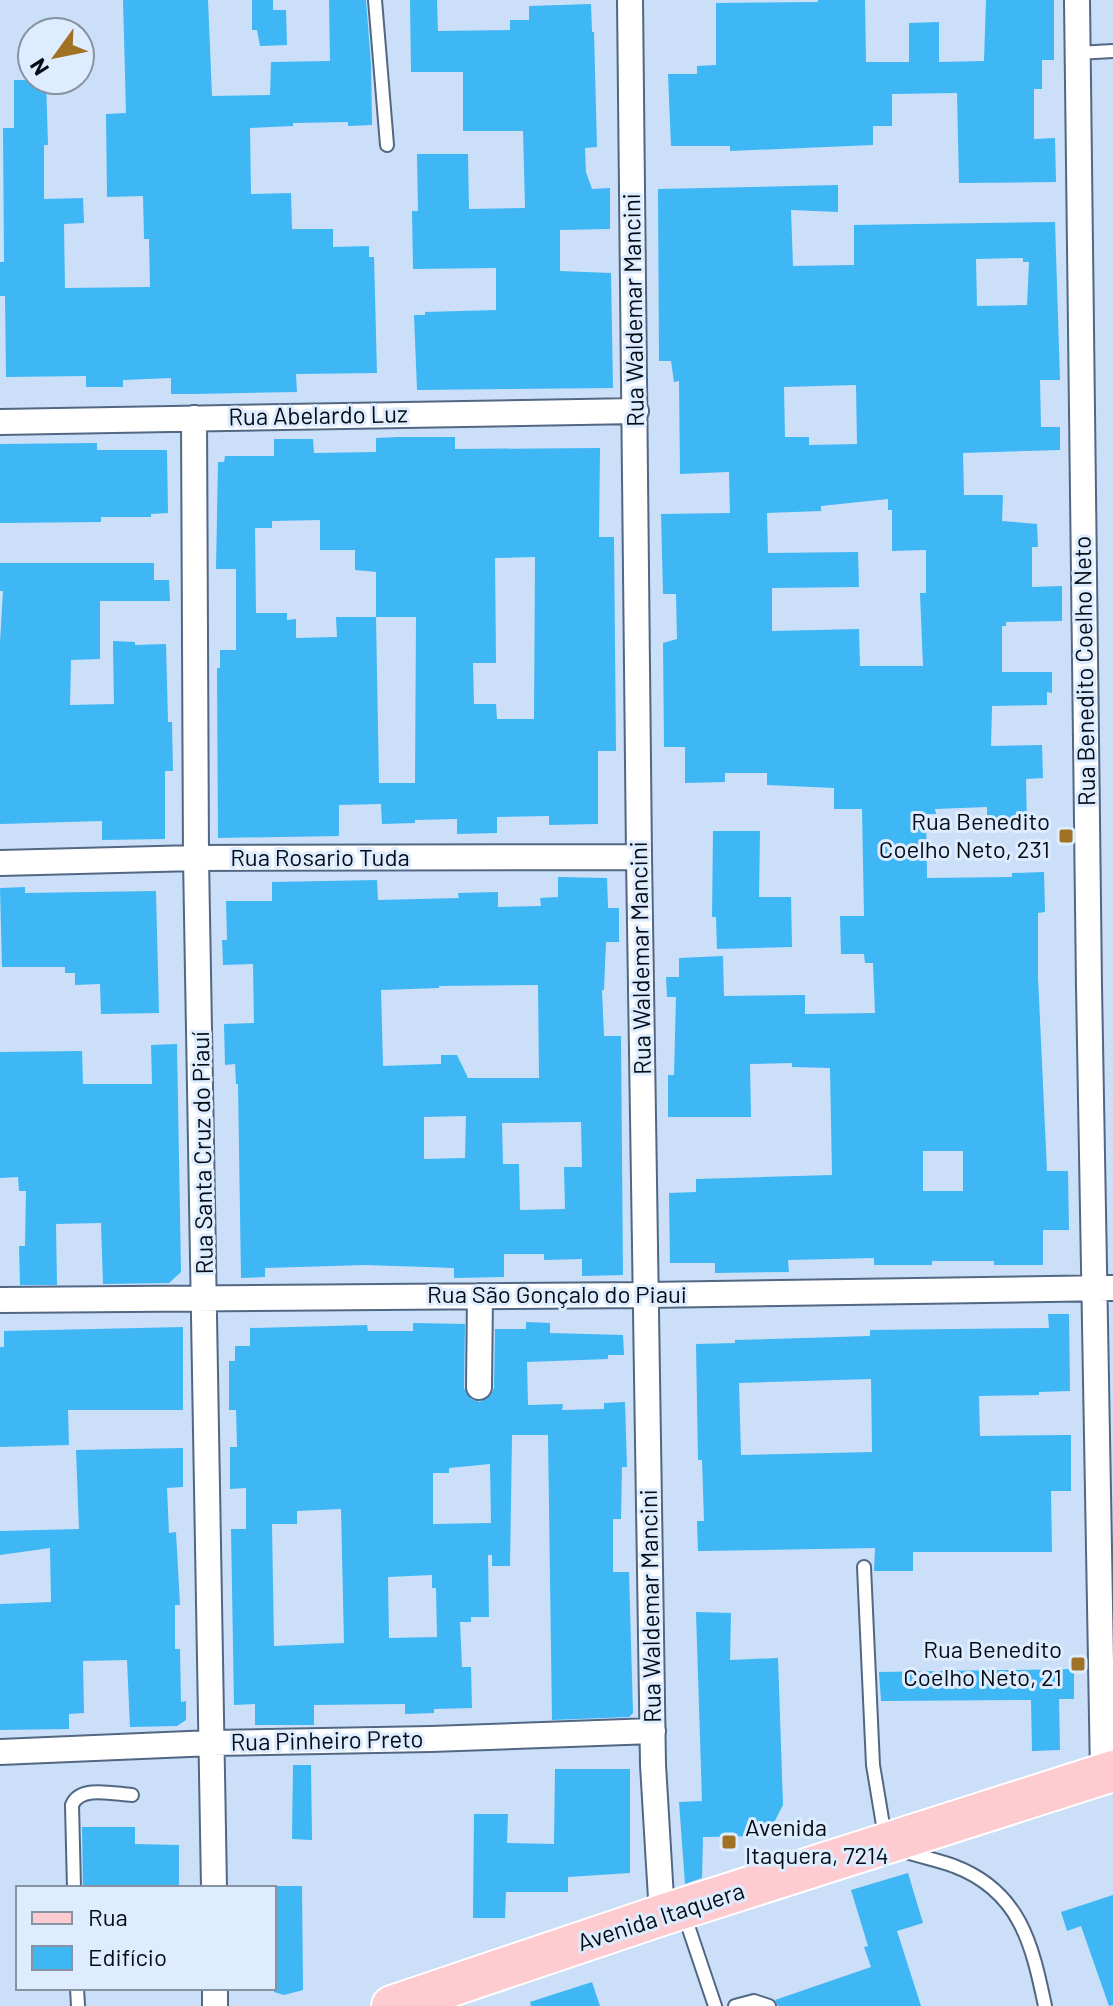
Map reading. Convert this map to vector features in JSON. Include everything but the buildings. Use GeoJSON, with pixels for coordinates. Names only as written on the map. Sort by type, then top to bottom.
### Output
{"type":"FeatureCollection","features":[{"type":"Feature","properties":{"kind":"main road","name":"Avenida Itaquera"},"geometry":{"type":"LineString","coordinates":[[392,2006],[1108,1772]]}},
{"type":"Feature","properties":{"kind":"street","name":"Rua Waldemar Mancini"},"geometry":{"type":"LineString","coordinates":[[630,0],[653,1731],[672,1912]]}},
{"type":"Feature","properties":{"kind":"street","name":"Rua Benedito Coelho Neto"},"geometry":{"type":"LineString","coordinates":[[1077,0],[1101,986],[1108,1772]]}},
{"type":"Feature","properties":{"kind":"street","name":"Rua Abelardo Luz"},"geometry":{"type":"LineString","coordinates":[[0,422],[636,411]]}},
{"type":"Feature","properties":{"kind":"street","name":"Rua Santa Cruz do Piauí"},"geometry":{"type":"LineString","coordinates":[[194,418],[196,858],[214,1886]]}},
{"type":"Feature","properties":{"kind":"street","name":"Rua Rosario Tuda"},"geometry":{"type":"LineString","coordinates":[[0,863],[196,858],[639,857]]}},
{"type":"Feature","properties":{"kind":"street","name":"Rua São Gonçalo do Piaui"},"geometry":{"type":"LineString","coordinates":[[0,1300],[1104,1288]]}},
{"type":"Feature","properties":{"kind":"street"},"geometry":{"type":"LineString","coordinates":[[479,1387],[480,1296]]}},
{"type":"Feature","properties":{"kind":"street","name":"Rua Pinheiro Preto"},"geometry":{"type":"LineString","coordinates":[[0,1752],[653,1731]]}},
{"type":"Feature","properties":{"kind":"lane"},"geometry":{"type":"LineString","coordinates":[[375,0],[387,145]]}},
{"type":"Feature","properties":{"kind":"lane"},"geometry":{"type":"LineString","coordinates":[[1077,53],[1113,51]]}},
{"type":"Feature","properties":{"kind":"lane"},"geometry":{"type":"LineString","coordinates":[[864,1567],[873,1765],[886,1845],[955,1866],[1008,1902],[1027,1933],[1045,2006]]}},
{"type":"Feature","properties":{"kind":"lane"},"geometry":{"type":"LineString","coordinates":[[74,1886],[74,1800],[84,1793],[132,1795]]}},
{"type":"Feature","properties":{"kind":"lane"},"geometry":{"type":"LineString","coordinates":[[672,1912],[715,2006]]}},
{"type":"Feature","properties":{"kind":"lane"},"geometry":{"type":"LineString","coordinates":[[735,2006],[754,2001],[769,2006]]}},
{"type":"Feature","properties":{"kind":"place","name":"Rua Benedito Coelho Neto, 231"},"geometry":{"type":"Point","coordinates":[1066,836]}},
{"type":"Feature","properties":{"kind":"place","name":"Rua Benedito Coelho Neto, 21"},"geometry":{"type":"Point","coordinates":[1078,1664]}},
{"type":"Feature","properties":{"kind":"place","name":"Avenida Itaquera, 7214"},"geometry":{"type":"Point","coordinates":[729,1842]}}]}
